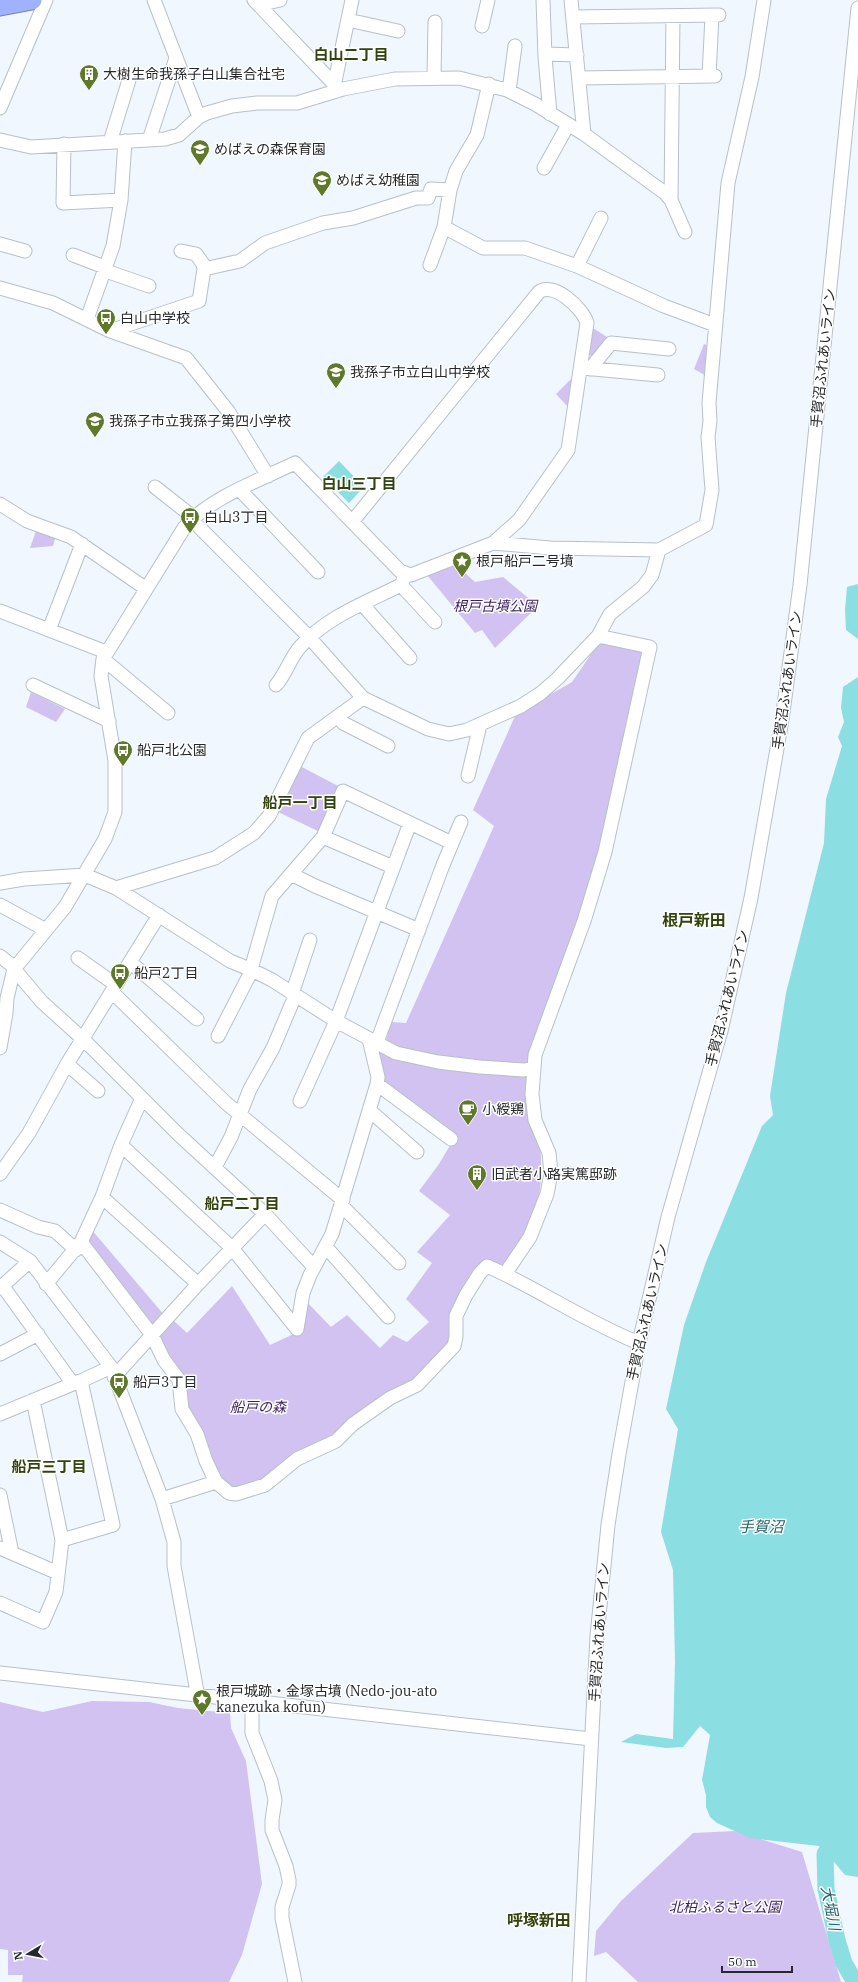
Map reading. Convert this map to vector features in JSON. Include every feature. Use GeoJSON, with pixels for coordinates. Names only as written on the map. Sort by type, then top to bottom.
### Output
{"type":"FeatureCollection","features":[{"type":"Feature","properties":{"kind":"highway"},"geometry":{"type":"LineString","coordinates":[[0,6],[32,0]]}},
{"type":"Feature","properties":{"kind":"street"},"geometry":{"type":"LineString","coordinates":[[0,108],[46,0]]}},
{"type":"Feature","properties":{"kind":"street"},"geometry":{"type":"LineString","coordinates":[[154,0],[199,117]]}},
{"type":"Feature","properties":{"kind":"street"},"geometry":{"type":"LineString","coordinates":[[256,3],[280,0]]}},
{"type":"Feature","properties":{"kind":"street"},"geometry":{"type":"LineString","coordinates":[[334,88],[352,0]]}},
{"type":"Feature","properties":{"kind":"street"},"geometry":{"type":"LineString","coordinates":[[482,26],[488,0]]}},
{"type":"Feature","properties":{"kind":"street"},"geometry":{"type":"LineString","coordinates":[[543,0],[545,54],[550,114]]}},
{"type":"Feature","properties":{"kind":"street"},"geometry":{"type":"LineString","coordinates":[[571,0],[584,134]]}},
{"type":"Feature","properties":{"kind":"street"},"geometry":{"type":"LineString","coordinates":[[493,542],[550,548],[660,550],[700,529],[707,522],[712,490],[708,437],[710,421],[709,403],[728,183],[752,77],[764,0]]}},
{"type":"Feature","properties":{"kind":"street"},"geometry":{"type":"LineString","coordinates":[[256,3],[334,88]]}},
{"type":"Feature","properties":{"kind":"street","name":"手賀沼ふれあいライン"},"geometry":{"type":"LineString","coordinates":[[579,1982],[597,1636],[608,1525],[618,1454],[639,1343],[668,1217],[721,1031],[751,898],[782,720],[800,585],[858,8]]}},
{"type":"Feature","properties":{"kind":"street"},"geometry":{"type":"LineString","coordinates":[[671,200],[673,16]]}},
{"type":"Feature","properties":{"kind":"street"},"geometry":{"type":"LineString","coordinates":[[573,17],[716,16],[712,76],[579,78]]}},
{"type":"Feature","properties":{"kind":"street"},"geometry":{"type":"LineString","coordinates":[[348,20],[398,31]]}},
{"type":"Feature","properties":{"kind":"street"},"geometry":{"type":"LineString","coordinates":[[434,77],[435,22]]}},
{"type":"Feature","properties":{"kind":"street"},"geometry":{"type":"LineString","coordinates":[[509,91],[515,46]]}},
{"type":"Feature","properties":{"kind":"street"},"geometry":{"type":"LineString","coordinates":[[545,54],[577,55]]}},
{"type":"Feature","properties":{"kind":"street"},"geometry":{"type":"LineString","coordinates":[[149,140],[176,58]]}},
{"type":"Feature","properties":{"kind":"street"},"geometry":{"type":"LineString","coordinates":[[0,140],[31,147],[174,138],[199,117],[218,109],[232,106],[257,103],[297,103],[334,88],[395,79],[434,77],[459,78],[489,84],[509,91],[584,134],[665,193],[671,200],[685,232]]}},
{"type":"Feature","properties":{"kind":"street"},"geometry":{"type":"LineString","coordinates":[[110,142],[129,80]]}},
{"type":"Feature","properties":{"kind":"street"},"geometry":{"type":"LineString","coordinates":[[430,265],[444,227],[450,190],[456,171],[477,135],[489,84]]}},
{"type":"Feature","properties":{"kind":"street"},"geometry":{"type":"LineString","coordinates":[[544,168],[568,125]]}},
{"type":"Feature","properties":{"kind":"street"},"geometry":{"type":"LineString","coordinates":[[87,319],[113,246],[121,200],[125,141]]}},
{"type":"Feature","properties":{"kind":"street"},"geometry":{"type":"LineString","coordinates":[[64,144],[63,203],[121,200]]}},
{"type":"Feature","properties":{"kind":"street"},"geometry":{"type":"LineString","coordinates":[[204,269],[240,261],[265,243],[323,223],[353,218],[416,198],[428,198],[431,189],[450,190]]}},
{"type":"Feature","properties":{"kind":"street"},"geometry":{"type":"LineString","coordinates":[[577,266],[601,218]]}},
{"type":"Feature","properties":{"kind":"street"},"geometry":{"type":"LineString","coordinates":[[444,227],[483,248],[525,248],[577,266],[664,306],[715,325]]}},
{"type":"Feature","properties":{"kind":"street"},"geometry":{"type":"LineString","coordinates":[[0,244],[25,251]]}},
{"type":"Feature","properties":{"kind":"street"},"geometry":{"type":"LineString","coordinates":[[110,331],[199,301],[204,269],[203,264],[196,254],[181,251]]}},
{"type":"Feature","properties":{"kind":"street"},"geometry":{"type":"LineString","coordinates":[[73,255],[149,286]]}},
{"type":"Feature","properties":{"kind":"street"},"geometry":{"type":"LineString","coordinates":[[0,288],[53,303],[110,331],[186,358],[228,411],[268,476]]}},
{"type":"Feature","properties":{"kind":"street"},"geometry":{"type":"LineString","coordinates":[[276,685],[296,652],[309,637],[330,621],[403,580],[493,542],[519,520],[568,450],[585,368],[587,323],[586,317],[578,308],[554,289],[542,290],[352,522]]}},
{"type":"Feature","properties":{"kind":"street"},"geometry":{"type":"LineString","coordinates":[[585,368],[611,343],[669,349]]}},
{"type":"Feature","properties":{"kind":"street"},"geometry":{"type":"LineString","coordinates":[[585,368],[658,375]]}},
{"type":"Feature","properties":{"kind":"street"},"geometry":{"type":"LineString","coordinates":[[0,1048],[7,998],[14,968],[65,907],[105,839],[115,812],[115,761],[101,676],[104,656],[145,588],[192,518],[215,502],[295,463],[400,571],[403,580],[435,622]]}},
{"type":"Feature","properties":{"kind":"street"},"geometry":{"type":"LineString","coordinates":[[155,486],[192,518],[309,637],[363,698],[428,729],[449,734],[480,725],[521,706],[541,693],[598,636],[610,614],[648,582],[652,575],[660,550]]}},
{"type":"Feature","properties":{"kind":"street"},"geometry":{"type":"LineString","coordinates":[[240,490],[318,572]]}},
{"type":"Feature","properties":{"kind":"street"},"geometry":{"type":"LineString","coordinates":[[0,504],[27,521],[71,537],[145,588]]}},
{"type":"Feature","properties":{"kind":"street"},"geometry":{"type":"LineString","coordinates":[[49,630],[82,544]]}},
{"type":"Feature","properties":{"kind":"street"},"geometry":{"type":"LineString","coordinates":[[362,604],[410,658]]}},
{"type":"Feature","properties":{"kind":"street"},"geometry":{"type":"LineString","coordinates":[[0,611],[49,630],[104,656],[168,713]]}},
{"type":"Feature","properties":{"kind":"street"},"geometry":{"type":"LineString","coordinates":[[505,1274],[530,1238],[547,1194],[551,1173],[549,1154],[535,1120],[532,1094],[535,1055],[584,920],[605,852],[650,647],[598,636]]}},
{"type":"Feature","properties":{"kind":"street"},"geometry":{"type":"LineString","coordinates":[[33,685],[109,721]]}},
{"type":"Feature","properties":{"kind":"street"},"geometry":{"type":"LineString","coordinates":[[116,888],[215,858],[254,833],[269,816],[308,738],[363,698]]}},
{"type":"Feature","properties":{"kind":"street"},"geometry":{"type":"LineString","coordinates":[[338,716],[343,723],[388,746]]}},
{"type":"Feature","properties":{"kind":"street"},"geometry":{"type":"LineString","coordinates":[[468,776],[480,725]]}},
{"type":"Feature","properties":{"kind":"street"},"geometry":{"type":"LineString","coordinates":[[218,1036],[252,970],[272,896],[323,837],[343,791],[452,843]]}},
{"type":"Feature","properties":{"kind":"street"},"geometry":{"type":"LineString","coordinates":[[121,1145],[232,1248],[297,1328],[303,1294],[314,1267],[326,1246],[342,1202],[353,1160],[377,1084],[378,1077],[373,1040],[419,930],[461,822]]}},
{"type":"Feature","properties":{"kind":"street"},"geometry":{"type":"LineString","coordinates":[[300,1101],[336,1021],[410,823]]}},
{"type":"Feature","properties":{"kind":"street"},"geometry":{"type":"LineString","coordinates":[[323,837],[393,867]]}},
{"type":"Feature","properties":{"kind":"street"},"geometry":{"type":"LineString","coordinates":[[291,874],[315,886],[419,930]]}},
{"type":"Feature","properties":{"kind":"street"},"geometry":{"type":"LineString","coordinates":[[0,883],[31,878],[85,875],[116,888],[230,962],[252,970],[336,1021],[396,1053],[438,1062],[480,1067],[524,1070],[534,1068]]}},
{"type":"Feature","properties":{"kind":"street"},"geometry":{"type":"LineString","coordinates":[[0,906],[46,930]]}},
{"type":"Feature","properties":{"kind":"street"},"geometry":{"type":"LineString","coordinates":[[0,1174],[29,1132],[68,1064],[159,915]]}},
{"type":"Feature","properties":{"kind":"street"},"geometry":{"type":"LineString","coordinates":[[215,1167],[231,1137],[250,1089],[273,1048],[294,995],[310,940]]}},
{"type":"Feature","properties":{"kind":"street"},"geometry":{"type":"LineString","coordinates":[[0,956],[14,968],[42,1002],[84,1040],[142,1098],[266,1214],[314,1267]]}},
{"type":"Feature","properties":{"kind":"street"},"geometry":{"type":"LineString","coordinates":[[78,958],[114,989],[201,1081],[342,1202],[399,1263]]}},
{"type":"Feature","properties":{"kind":"street"},"geometry":{"type":"LineString","coordinates":[[130,962],[197,1019]]}},
{"type":"Feature","properties":{"kind":"street"},"geometry":{"type":"LineString","coordinates":[[68,1064],[98,1091]]}},
{"type":"Feature","properties":{"kind":"street"},"geometry":{"type":"LineString","coordinates":[[377,1084],[451,1139]]}},
{"type":"Feature","properties":{"kind":"street"},"geometry":{"type":"LineString","coordinates":[[46,1284],[79,1246],[102,1197],[121,1145],[142,1098]]}},
{"type":"Feature","properties":{"kind":"street"},"geometry":{"type":"LineString","coordinates":[[369,1110],[417,1152]]}},
{"type":"Feature","properties":{"kind":"street"},"geometry":{"type":"LineString","coordinates":[[102,1197],[198,1284]]}},
{"type":"Feature","properties":{"kind":"street"},"geometry":{"type":"LineString","coordinates":[[0,1210],[38,1227],[55,1230],[79,1246],[152,1335],[164,1360],[179,1380],[182,1409],[198,1434],[206,1461],[216,1482],[229,1494],[236,1494],[265,1485],[297,1459],[336,1441],[353,1424],[390,1398],[417,1385],[454,1346],[456,1337],[456,1316],[466,1295],[480,1273],[487,1266],[505,1274],[616,1334],[639,1343]]}},
{"type":"Feature","properties":{"kind":"street"},"geometry":{"type":"LineString","coordinates":[[0,1414],[77,1383],[112,1372],[152,1335],[198,1284],[266,1214]]}},
{"type":"Feature","properties":{"kind":"street"},"geometry":{"type":"LineString","coordinates":[[0,1242],[30,1261],[112,1372],[162,1499],[174,1542],[174,1566],[198,1696]]}},
{"type":"Feature","properties":{"kind":"street"},"geometry":{"type":"LineString","coordinates":[[326,1246],[388,1317]]}},
{"type":"Feature","properties":{"kind":"street"},"geometry":{"type":"LineString","coordinates":[[30,1261],[1,1286],[77,1383],[113,1525],[62,1540]]}},
{"type":"Feature","properties":{"kind":"street"},"geometry":{"type":"LineString","coordinates":[[0,1354],[38,1334]]}},
{"type":"Feature","properties":{"kind":"street"},"geometry":{"type":"LineString","coordinates":[[0,1603],[43,1622],[56,1592],[62,1540],[33,1400]]}},
{"type":"Feature","properties":{"kind":"street"},"geometry":{"type":"LineString","coordinates":[[162,1499],[216,1482]]}},
{"type":"Feature","properties":{"kind":"street"},"geometry":{"type":"LineString","coordinates":[[0,1495],[12,1553]]}},
{"type":"Feature","properties":{"kind":"street"},"geometry":{"type":"LineString","coordinates":[[0,1548],[58,1573]]}},
{"type":"Feature","properties":{"kind":"street"},"geometry":{"type":"LineString","coordinates":[[0,1673],[591,1739]]}},
{"type":"Feature","properties":{"kind":"street"},"geometry":{"type":"LineString","coordinates":[[252,1702],[251,1728],[273,1788],[275,1806],[272,1820],[272,1830],[286,1866],[290,1885],[282,1907],[282,1918],[295,1982]]}},
{"type":"Feature","properties":{"kind":"green space"},"geometry":{"type":"Polygon","coordinates":[[[590,326],[610,339],[595,357],[586,354],[590,326]]]}},
{"type":"Feature","properties":{"kind":"green space"},"geometry":{"type":"Polygon","coordinates":[[[704,344],[711,347],[708,377],[694,369],[704,344]]]}},
{"type":"Feature","properties":{"kind":"green space"},"geometry":{"type":"Polygon","coordinates":[[[574,376],[569,408],[556,394],[574,376]]]}},
{"type":"Feature","properties":{"kind":"green space"},"geometry":{"type":"Polygon","coordinates":[[[37,528],[56,535],[53,546],[30,548],[37,528]]]}},
{"type":"Feature","properties":{"kind":"green space","name":"根戸古墳公園"},"geometry":{"type":"Polygon","coordinates":[[[454,563],[475,582],[503,577],[532,601],[532,612],[495,648],[482,630],[475,633],[427,575],[454,563]]]}},
{"type":"Feature","properties":{"kind":"green space"},"geometry":{"type":"Polygon","coordinates":[[[601,643],[643,649],[603,845],[531,1064],[480,1064],[397,1048],[386,1041],[391,1022],[406,1023],[494,826],[473,810],[516,714],[572,682],[598,644],[601,643]]]}},
{"type":"Feature","properties":{"kind":"green space"},"geometry":{"type":"Polygon","coordinates":[[[31,692],[65,709],[56,722],[26,707],[31,692]]]}},
{"type":"Feature","properties":{"kind":"green space"},"geometry":{"type":"Polygon","coordinates":[[[298,765],[342,788],[320,832],[276,811],[298,765]]]}},
{"type":"Feature","properties":{"kind":"green space","name":"船戸の森"},"geometry":{"type":"Polygon","coordinates":[[[378,1047],[528,1075],[536,1115],[541,1155],[539,1195],[534,1214],[526,1234],[505,1267],[484,1263],[449,1342],[415,1378],[390,1392],[333,1439],[264,1482],[239,1491],[218,1480],[187,1413],[180,1372],[159,1337],[173,1320],[187,1333],[232,1286],[270,1345],[300,1331],[306,1301],[331,1327],[347,1315],[380,1348],[393,1335],[407,1342],[429,1322],[406,1299],[432,1263],[417,1252],[450,1215],[419,1191],[439,1164],[455,1137],[382,1081],[378,1047]]]}},
{"type":"Feature","properties":{"kind":"green space"},"geometry":{"type":"Polygon","coordinates":[[[91,1229],[165,1316],[153,1331],[84,1242],[91,1229]]]}},
{"type":"Feature","properties":{"kind":"green space"},"geometry":{"type":"Polygon","coordinates":[[[92,1701],[149,1702],[178,1708],[230,1713],[231,1728],[246,1761],[262,1884],[242,1955],[229,1982],[22,1982],[23,1975],[8,1975],[8,1950],[0,1949],[0,1702],[43,1712],[92,1701]]]}},
{"type":"Feature","properties":{"kind":"green space","name":"北柏ふるさと公園"},"geometry":{"type":"Polygon","coordinates":[[[735,1831],[802,1852],[841,1982],[638,1982],[606,1952],[594,1956],[596,1931],[621,1901],[693,1833],[735,1831]]]}},
{"type":"Feature","properties":{"kind":"water"},"geometry":{"type":"Polygon","coordinates":[[[339,461],[364,487],[349,503],[323,477],[339,461]]]}},
{"type":"Feature","properties":{"kind":"water"},"geometry":{"type":"Polygon","coordinates":[[[858,584],[858,639],[846,630],[845,610],[847,587],[858,584]]]}},
{"type":"Feature","properties":{"kind":"water","name":"手賀沼"},"geometry":{"type":"Polygon","coordinates":[[[858,677],[858,1877],[845,1875],[819,1846],[750,1838],[717,1823],[710,1817],[706,1807],[706,1795],[702,1780],[710,1735],[700,1726],[683,1747],[666,1748],[621,1742],[636,1734],[673,1739],[675,1662],[673,1570],[661,1532],[678,1429],[666,1409],[684,1325],[706,1262],[762,1126],[773,1115],[770,1096],[786,993],[824,843],[826,799],[842,746],[838,737],[844,722],[841,708],[843,687],[858,677]]]}},
{"type":"Feature","properties":{"kind":"waterway","name":"大堀川"},"geometry":{"type":"LineString","coordinates":[[855,1982],[844,1963],[837,1940],[826,1889],[825,1854],[858,1804]]}},
{"type":"Feature","properties":{"kind":"place","name":"大樹生命我孫子白山集合社宅"},"geometry":{"type":"Point","coordinates":[89,91]}},
{"type":"Feature","properties":{"kind":"place","name":"めばえの森保育園"},"geometry":{"type":"Point","coordinates":[200,166]}},
{"type":"Feature","properties":{"kind":"place","name":"めばえ幼稚園"},"geometry":{"type":"Point","coordinates":[322,197]}},
{"type":"Feature","properties":{"kind":"place","name":"白山中学校"},"geometry":{"type":"Point","coordinates":[106,335]}},
{"type":"Feature","properties":{"kind":"place","name":"我孫子市立白山中学校"},"geometry":{"type":"Point","coordinates":[336,389]}},
{"type":"Feature","properties":{"kind":"place","name":"我孫子市立我孫子第四小学校"},"geometry":{"type":"Point","coordinates":[95,438]}},
{"type":"Feature","properties":{"kind":"place","name":"白山3丁目"},"geometry":{"type":"Point","coordinates":[190,534]}},
{"type":"Feature","properties":{"kind":"place","name":"根戸船戸二号墳"},"geometry":{"type":"Point","coordinates":[462,578]}},
{"type":"Feature","properties":{"kind":"place","name":"船戸北公園"},"geometry":{"type":"Point","coordinates":[123,767]}},
{"type":"Feature","properties":{"kind":"place","name":"船戸2丁目"},"geometry":{"type":"Point","coordinates":[120,990]}},
{"type":"Feature","properties":{"kind":"place","name":"小綬鶏"},"geometry":{"type":"Point","coordinates":[468,1126]}},
{"type":"Feature","properties":{"kind":"place","name":"旧武者小路実篤邸跡"},"geometry":{"type":"Point","coordinates":[477,1191]}},
{"type":"Feature","properties":{"kind":"place","name":"船戸3丁目"},"geometry":{"type":"Point","coordinates":[119,1399]}},
{"type":"Feature","properties":{"kind":"place","name":"根戸城跡・金塚古墳 (Nedo-jou-ato kanezuka kofun)"},"geometry":{"type":"Point","coordinates":[202,1716]}},
{"type":"Feature","properties":{"kind":"district","name":"白山二丁目"},"geometry":{"type":"Point","coordinates":[351,54]}},
{"type":"Feature","properties":{"kind":"district","name":"白山三丁目"},"geometry":{"type":"Point","coordinates":[359,483]}},
{"type":"Feature","properties":{"kind":"district","name":"船戸一丁目"},"geometry":{"type":"Point","coordinates":[300,802]}},
{"type":"Feature","properties":{"kind":"district","name":"根戸新田"},"geometry":{"type":"Point","coordinates":[694,920]}},
{"type":"Feature","properties":{"kind":"district","name":"船戸二丁目"},"geometry":{"type":"Point","coordinates":[242,1203]}},
{"type":"Feature","properties":{"kind":"district","name":"船戸三丁目"},"geometry":{"type":"Point","coordinates":[49,1466]}},
{"type":"Feature","properties":{"kind":"district","name":"呼塚新田"},"geometry":{"type":"Point","coordinates":[539,1920]}}]}
